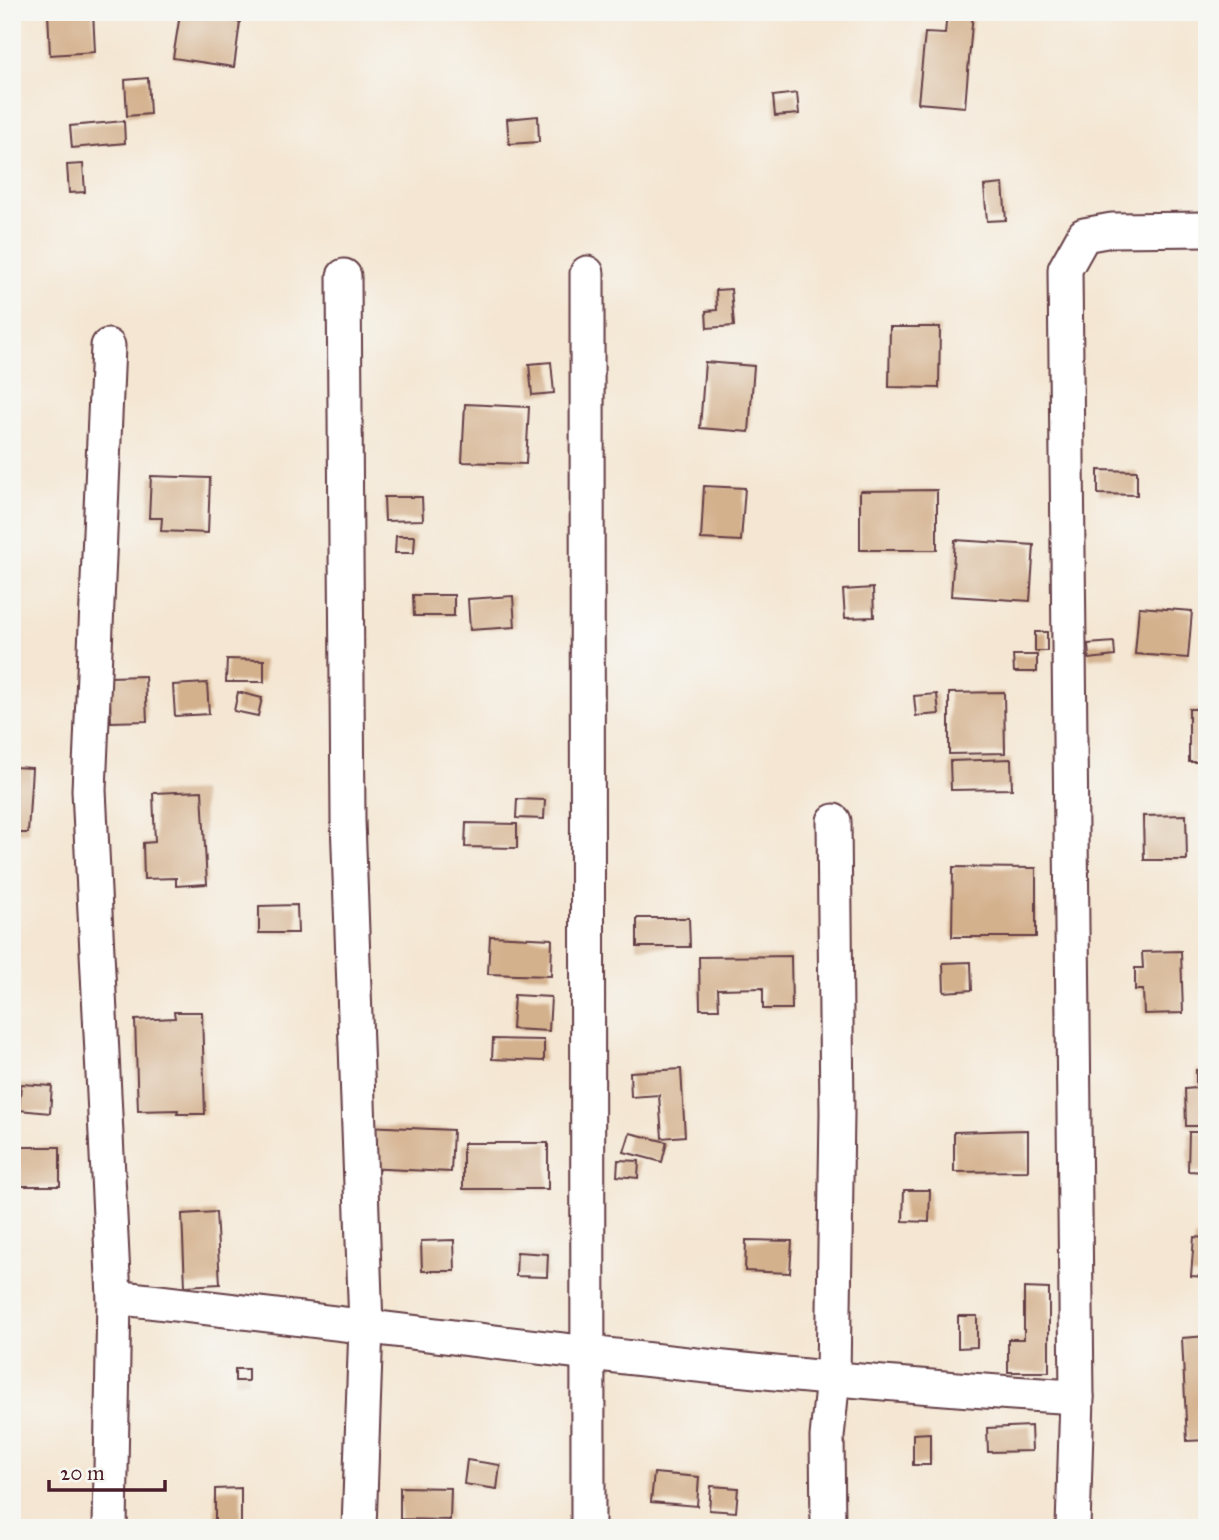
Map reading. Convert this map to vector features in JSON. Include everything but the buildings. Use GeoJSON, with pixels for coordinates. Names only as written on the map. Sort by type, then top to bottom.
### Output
{"type":"FeatureCollection","features":[{"type":"Feature","properties":{"kind":"street"},"geometry":{"type":"LineString","coordinates":[[1073,1528],[1077,1397],[1065,269],[1084,235],[1112,230],[1207,229]]}},
{"type":"Feature","properties":{"kind":"street"},"geometry":{"type":"LineString","coordinates":[[587,273],[590,1355],[587,1528]]}},
{"type":"Feature","properties":{"kind":"street"},"geometry":{"type":"LineString","coordinates":[[344,276],[348,820],[366,1326],[359,1528]]}},
{"type":"Feature","properties":{"kind":"street"},"geometry":{"type":"LineString","coordinates":[[108,346],[89,790],[114,1297],[110,1528]]}},
{"type":"Feature","properties":{"kind":"street"},"geometry":{"type":"LineString","coordinates":[[828,1528],[827,1437],[833,1377],[837,1113],[834,821]]}},
{"type":"Feature","properties":{"kind":"street"},"geometry":{"type":"LineString","coordinates":[[114,1297],[590,1355],[953,1390],[1077,1397]]}}]}
